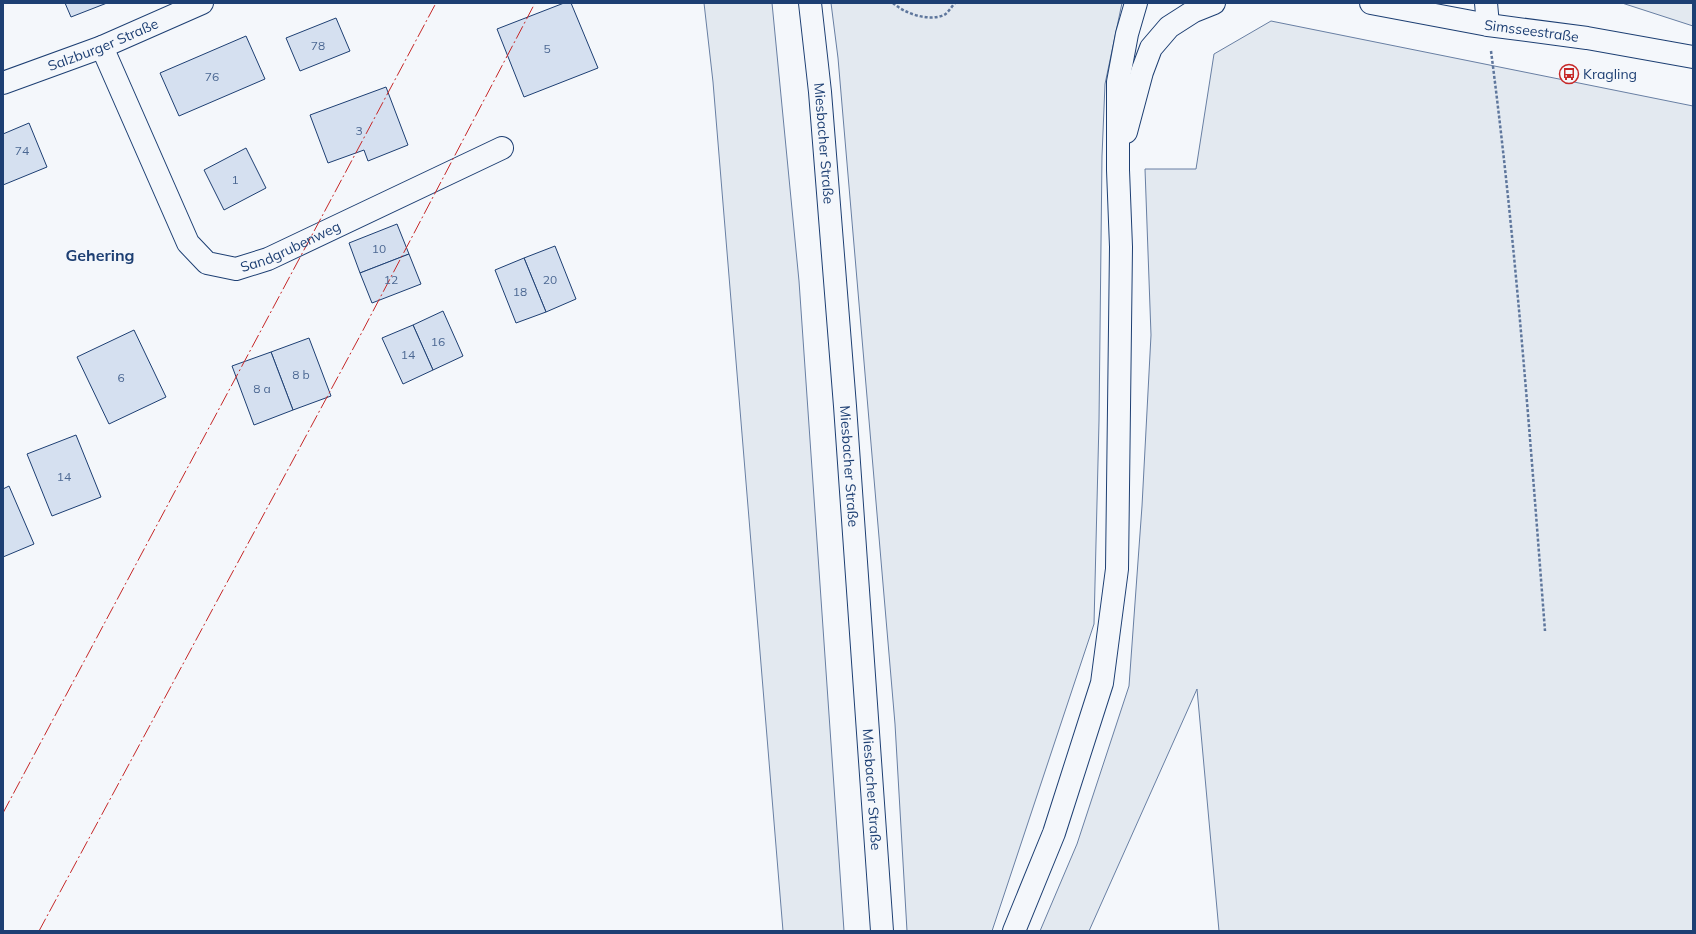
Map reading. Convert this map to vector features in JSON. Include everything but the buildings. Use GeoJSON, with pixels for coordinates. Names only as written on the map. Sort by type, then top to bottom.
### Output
{"type":"FeatureCollection","features":[{"type":"Feature","properties":{"kind":"main road","name":"Salzburger Straße"},"geometry":{"type":"LineString","coordinates":[[3,83],[102,47],[202,3]]}},
{"type":"Feature","properties":{"kind":"main road","name":"Miesbacher Straße"},"geometry":{"type":"LineString","coordinates":[[810,3],[820,92],[843,382],[882,931]]}},
{"type":"Feature","properties":{"kind":"main road"},"geometry":{"type":"LineString","coordinates":[[1014,931],[1054,833],[1102,683],[1117,569],[1121,254],[1118,170],[1118,82],[1127,34],[1136,3]]}},
{"type":"Feature","properties":{"kind":"main road"},"geometry":{"type":"LineString","coordinates":[[1118,170],[1133,104],[1142,72],[1151,48],[1170,27],[1194,11],[1214,3]]}},
{"type":"Feature","properties":{"kind":"main road","name":"Simsseestraße"},"geometry":{"type":"LineString","coordinates":[[1371,3],[1488,25],[1587,38],[1693,57]]}},
{"type":"Feature","properties":{"kind":"main road"},"geometry":{"type":"LineString","coordinates":[[1486,3],[1488,25]]}},
{"type":"Feature","properties":{"kind":"main road","name":"Sandgrubenweg"},"geometry":{"type":"LineString","coordinates":[[102,47],[188,244],[207,263],[236,269],[268,259],[502,148]]}},
{"type":"Feature","properties":{"kind":"path"},"geometry":{"type":"LineString","coordinates":[[893,3],[900,9],[923,18],[944,15],[955,3]]}},
{"type":"Feature","properties":{"kind":"path"},"geometry":{"type":"LineString","coordinates":[[1488,25],[1499,108],[1525,370],[1545,631]]}},
{"type":"Feature","properties":{"kind":"shaded area"},"geometry":{"type":"Polygon","coordinates":[[[704,3],[772,3],[799,281],[844,931],[783,931],[713,82],[704,3]]]}},
{"type":"Feature","properties":{"kind":"shaded area"},"geometry":{"type":"Polygon","coordinates":[[[831,3],[1122,3],[1105,84],[1102,156],[1099,421],[1094,624],[992,931],[907,931],[895,724],[838,58],[831,3]]]}},
{"type":"Feature","properties":{"kind":"shaded area"},"geometry":{"type":"Polygon","coordinates":[[[1622,3],[1693,3],[1693,26],[1622,3]]]}},
{"type":"Feature","properties":{"kind":"shaded area"},"geometry":{"type":"Polygon","coordinates":[[[1271,21],[1693,106],[1693,931],[1219,931],[1197,689],[1089,931],[1040,931],[1077,844],[1129,686],[1142,506],[1151,335],[1145,169],[1196,169],[1214,54],[1271,21]]]}},
{"type":"Feature","properties":{"kind":"power"},"geometry":{"type":"LineString","coordinates":[[3,813],[436,3]]}},
{"type":"Feature","properties":{"kind":"power"},"geometry":{"type":"LineString","coordinates":[[39,931],[361,334],[535,3]]}},
{"type":"Feature","properties":{"kind":"place","name":"Kragling"},"geometry":{"type":"Point","coordinates":[1569,74]}},
{"type":"Feature","properties":{"kind":"district","name":"Gehering"},"geometry":{"type":"Point","coordinates":[100,255]}}]}
